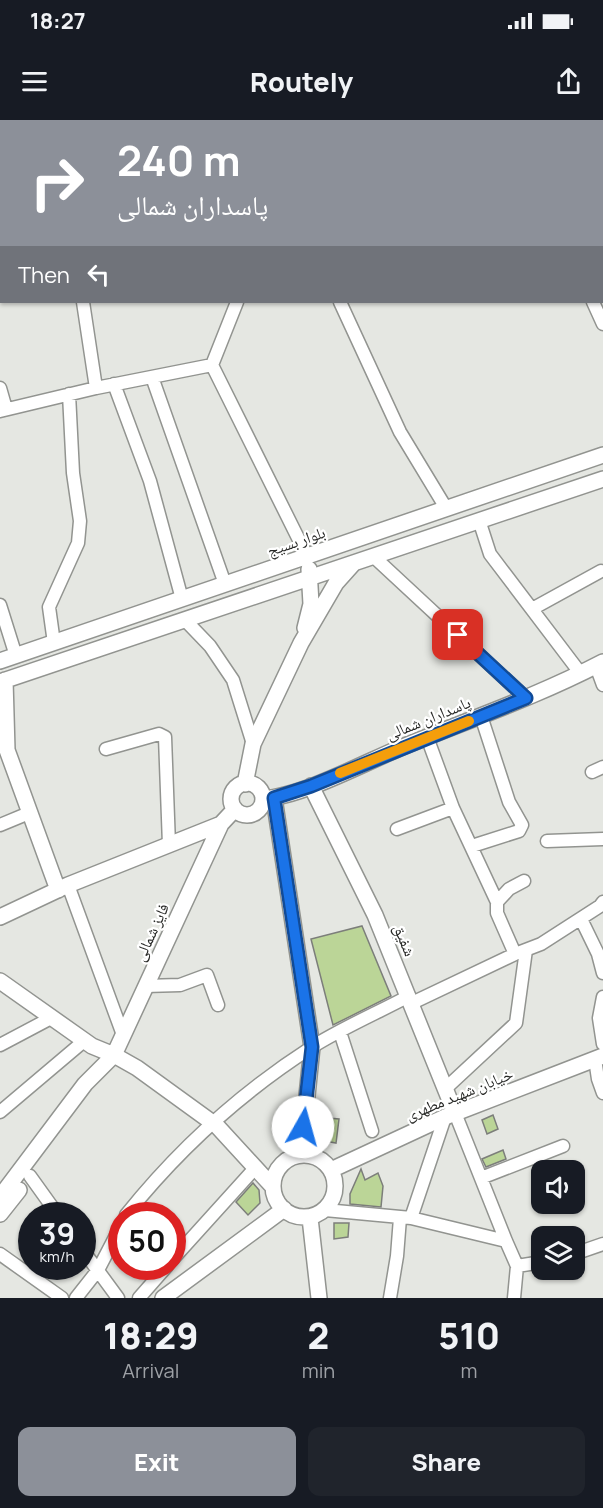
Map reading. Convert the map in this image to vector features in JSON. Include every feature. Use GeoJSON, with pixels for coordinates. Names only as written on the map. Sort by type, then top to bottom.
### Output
{"type":"FeatureCollection","features":[{"type":"Feature","properties":{"kind":"main road","name":"بلوار بسیج"},"geometry":{"type":"LineString","coordinates":[[0,661],[603,455]]}},
{"type":"Feature","properties":{"kind":"main road"},"geometry":{"type":"LineString","coordinates":[[63,888],[29,813],[7,750],[3,681],[603,479]]}},
{"type":"Feature","properties":{"kind":"main road"},"geometry":{"type":"LineString","coordinates":[[301,643],[311,604],[307,556]]}},
{"type":"Feature","properties":{"kind":"main road"},"geometry":{"type":"LineString","coordinates":[[245,784],[253,744],[301,643],[336,583],[355,562]]}},
{"type":"Feature","properties":{"kind":"main road"},"geometry":{"type":"LineString","coordinates":[[141,613],[148,633]]}},
{"type":"Feature","properties":{"kind":"main road","name":"پاسداران شمالی"},"geometry":{"type":"LineString","coordinates":[[268,798],[311,786],[526,698],[599,664]]}},
{"type":"Feature","properties":{"kind":"main road"},"geometry":{"type":"LineString","coordinates":[[0,917],[63,888],[221,824],[234,809],[232,796],[239,786],[245,784],[257,787],[268,798],[312,1047],[301,1154]]}},
{"type":"Feature","properties":{"kind":"main road","name":"شفیق"},"geometry":{"type":"LineString","coordinates":[[311,786],[375,915],[445,1089],[450,1115]]}},
{"type":"Feature","properties":{"kind":"main road"},"geometry":{"type":"LineString","coordinates":[[234,809],[246,815],[252,814],[258,811],[268,798]]}},
{"type":"Feature","properties":{"kind":"main road","name":"فایز شمالی"},"geometry":{"type":"LineString","coordinates":[[103,1068],[114,1055],[221,824]]}},
{"type":"Feature","properties":{"kind":"main road"},"geometry":{"type":"LineString","coordinates":[[0,981],[84,1041],[136,1068],[213,1123],[273,1187]]}},
{"type":"Feature","properties":{"kind":"main road","name":"خیابان شهید مطهری"},"geometry":{"type":"LineString","coordinates":[[332,1170],[450,1115],[599,1057]]}},
{"type":"Feature","properties":{"kind":"main road"},"geometry":{"type":"LineString","coordinates":[[0,1214],[89,1093],[103,1068]]}},
{"type":"Feature","properties":{"kind":"main road"},"geometry":{"type":"LineString","coordinates":[[0,1197],[85,1084],[103,1068]]}},
{"type":"Feature","properties":{"kind":"main road"},"geometry":{"type":"LineString","coordinates":[[301,1154],[315,1156],[332,1170],[336,1191],[332,1201],[326,1209],[310,1218],[296,1217],[284,1209],[274,1197],[274,1177],[286,1160],[301,1154]]}},
{"type":"Feature","properties":{"kind":"main road"},"geometry":{"type":"LineString","coordinates":[[163,1298],[284,1209]]}},
{"type":"Feature","properties":{"kind":"main road"},"geometry":{"type":"LineString","coordinates":[[310,1218],[319,1298]]}},
{"type":"Feature","properties":{"kind":"street"},"geometry":{"type":"LineString","coordinates":[[83,303],[96,388]]}},
{"type":"Feature","properties":{"kind":"street"},"geometry":{"type":"LineString","coordinates":[[237,303],[212,365],[307,556]]}},
{"type":"Feature","properties":{"kind":"street"},"geometry":{"type":"LineString","coordinates":[[340,303],[400,432],[446,508]]}},
{"type":"Feature","properties":{"kind":"street"},"geometry":{"type":"LineString","coordinates":[[593,303],[603,324]]}},
{"type":"Feature","properties":{"kind":"street"},"geometry":{"type":"LineString","coordinates":[[0,388],[3,410],[114,384],[212,365]]}},
{"type":"Feature","properties":{"kind":"street"},"geometry":{"type":"LineString","coordinates":[[152,377],[225,584]]}},
{"type":"Feature","properties":{"kind":"street"},"geometry":{"type":"LineString","coordinates":[[114,384],[150,481],[183,599]]}},
{"type":"Feature","properties":{"kind":"street"},"geometry":{"type":"LineString","coordinates":[[54,643],[49,607],[78,543],[80,521],[73,473],[69,394]]}},
{"type":"Feature","properties":{"kind":"street"},"geometry":{"type":"LineString","coordinates":[[478,520],[490,554],[580,674]]}},
{"type":"Feature","properties":{"kind":"street"},"geometry":{"type":"LineString","coordinates":[[373,556],[526,698]]}},
{"type":"Feature","properties":{"kind":"street"},"geometry":{"type":"LineString","coordinates":[[532,609],[601,571]]}},
{"type":"Feature","properties":{"kind":"street"},"geometry":{"type":"LineString","coordinates":[[0,605],[16,656]]}},
{"type":"Feature","properties":{"kind":"street"},"geometry":{"type":"LineString","coordinates":[[185,621],[210,646],[233,680],[253,744]]}},
{"type":"Feature","properties":{"kind":"street"},"geometry":{"type":"LineString","coordinates":[[599,664],[603,686]]}},
{"type":"Feature","properties":{"kind":"street"},"geometry":{"type":"LineString","coordinates":[[472,846],[519,831],[522,825],[509,802],[481,716]]}},
{"type":"Feature","properties":{"kind":"street"},"geometry":{"type":"LineString","coordinates":[[106,749],[159,734],[165,737],[169,845]]}},
{"type":"Feature","properties":{"kind":"street"},"geometry":{"type":"LineString","coordinates":[[427,737],[453,808],[497,902],[497,913],[521,952],[516,1023],[445,1089]]}},
{"type":"Feature","properties":{"kind":"street"},"geometry":{"type":"LineString","coordinates":[[397,829],[453,808]]}},
{"type":"Feature","properties":{"kind":"street"},"geometry":{"type":"LineString","coordinates":[[0,825],[29,813]]}},
{"type":"Feature","properties":{"kind":"street"},"geometry":{"type":"LineString","coordinates":[[547,842],[603,839]]}},
{"type":"Feature","properties":{"kind":"street"},"geometry":{"type":"LineString","coordinates":[[497,902],[509,889],[524,881]]}},
{"type":"Feature","properties":{"kind":"street"},"geometry":{"type":"LineString","coordinates":[[63,888],[123,1035]]}},
{"type":"Feature","properties":{"kind":"street"},"geometry":{"type":"LineString","coordinates":[[138,1202],[213,1123],[312,1047],[410,1000],[541,945],[603,902]]}},
{"type":"Feature","properties":{"kind":"street"},"geometry":{"type":"LineString","coordinates":[[581,919],[598,954],[603,973]]}},
{"type":"Feature","properties":{"kind":"street"},"geometry":{"type":"LineString","coordinates":[[145,986],[180,985],[207,975],[218,1005]]}},
{"type":"Feature","properties":{"kind":"street"},"geometry":{"type":"LineString","coordinates":[[603,997],[599,1017],[603,1044]]}},
{"type":"Feature","properties":{"kind":"street"},"geometry":{"type":"LineString","coordinates":[[0,1045],[51,1018]]}},
{"type":"Feature","properties":{"kind":"street"},"geometry":{"type":"LineString","coordinates":[[340,1032],[372,1131]]}},
{"type":"Feature","properties":{"kind":"street"},"geometry":{"type":"LineString","coordinates":[[0,1112],[84,1041]]}},
{"type":"Feature","properties":{"kind":"street"},"geometry":{"type":"LineString","coordinates":[[599,1057],[598,1079],[603,1093]]}},
{"type":"Feature","properties":{"kind":"street"},"geometry":{"type":"LineString","coordinates":[[450,1115],[481,1178],[518,1266],[514,1298]]}},
{"type":"Feature","properties":{"kind":"street"},"geometry":{"type":"LineString","coordinates":[[390,1298],[405,1218],[450,1115]]}},
{"type":"Feature","properties":{"kind":"street"},"geometry":{"type":"LineString","coordinates":[[481,1178],[563,1146]]}},
{"type":"Feature","properties":{"kind":"street"},"geometry":{"type":"LineString","coordinates":[[186,1244],[256,1167]]}},
{"type":"Feature","properties":{"kind":"street"},"geometry":{"type":"LineString","coordinates":[[30,1176],[49,1202]]}},
{"type":"Feature","properties":{"kind":"street"},"geometry":{"type":"LineString","coordinates":[[326,1209],[405,1218],[506,1241]]}},
{"type":"Feature","properties":{"kind":"street"},"geometry":{"type":"LineString","coordinates":[[585,1250],[603,1244]]}},
{"type":"Feature","properties":{"kind":"street"},"geometry":{"type":"LineString","coordinates":[[76,1298],[98,1270],[108,1251]]}},
{"type":"Feature","properties":{"kind":"street"},"geometry":{"type":"LineString","coordinates":[[0,1254],[62,1298]]}},
{"type":"Feature","properties":{"kind":"street"},"geometry":{"type":"LineString","coordinates":[[518,1266],[531,1264]]}},
{"type":"Feature","properties":{"kind":"street"},"geometry":{"type":"LineString","coordinates":[[96,1267],[118,1298]]}},
{"type":"Feature","properties":{"kind":"street"},"geometry":{"type":"LineString","coordinates":[[139,1298],[155,1280]]}},
{"type":"Feature","properties":{"kind":"building"},"geometry":{"type":"Polygon","coordinates":[[[362,926],[391,996],[333,1025],[311,939],[362,926]]]}},
{"type":"Feature","properties":{"kind":"building"},"geometry":{"type":"Polygon","coordinates":[[[493,1115],[498,1129],[487,1134],[482,1120],[493,1115]]]}},
{"type":"Feature","properties":{"kind":"building"},"geometry":{"type":"Polygon","coordinates":[[[317,1117],[339,1119],[336,1143],[314,1139],[317,1117]]]}},
{"type":"Feature","properties":{"kind":"building"},"geometry":{"type":"Polygon","coordinates":[[[503,1150],[506,1159],[486,1167],[482,1159],[503,1150]]]}},
{"type":"Feature","properties":{"kind":"building"},"geometry":{"type":"Polygon","coordinates":[[[361,1169],[365,1180],[378,1173],[383,1186],[381,1207],[350,1204],[350,1194],[361,1169]]]}},
{"type":"Feature","properties":{"kind":"building"},"geometry":{"type":"Polygon","coordinates":[[[253,1183],[259,1190],[260,1203],[248,1215],[236,1202],[253,1183]]]}},
{"type":"Feature","properties":{"kind":"building"},"geometry":{"type":"Polygon","coordinates":[[[334,1223],[349,1223],[348,1237],[334,1239],[334,1223]]]}},
{"type":"Feature","properties":{"kind":"slow traffic"},"geometry":{"type":"LineString","coordinates":[[340,773],[469,721]]}},
{"type":"Feature","properties":{"kind":"route"},"geometry":{"type":"LineString","coordinates":[[303,1127],[312,1047],[274,798],[311,786],[526,698],[458,635]]}}]}
